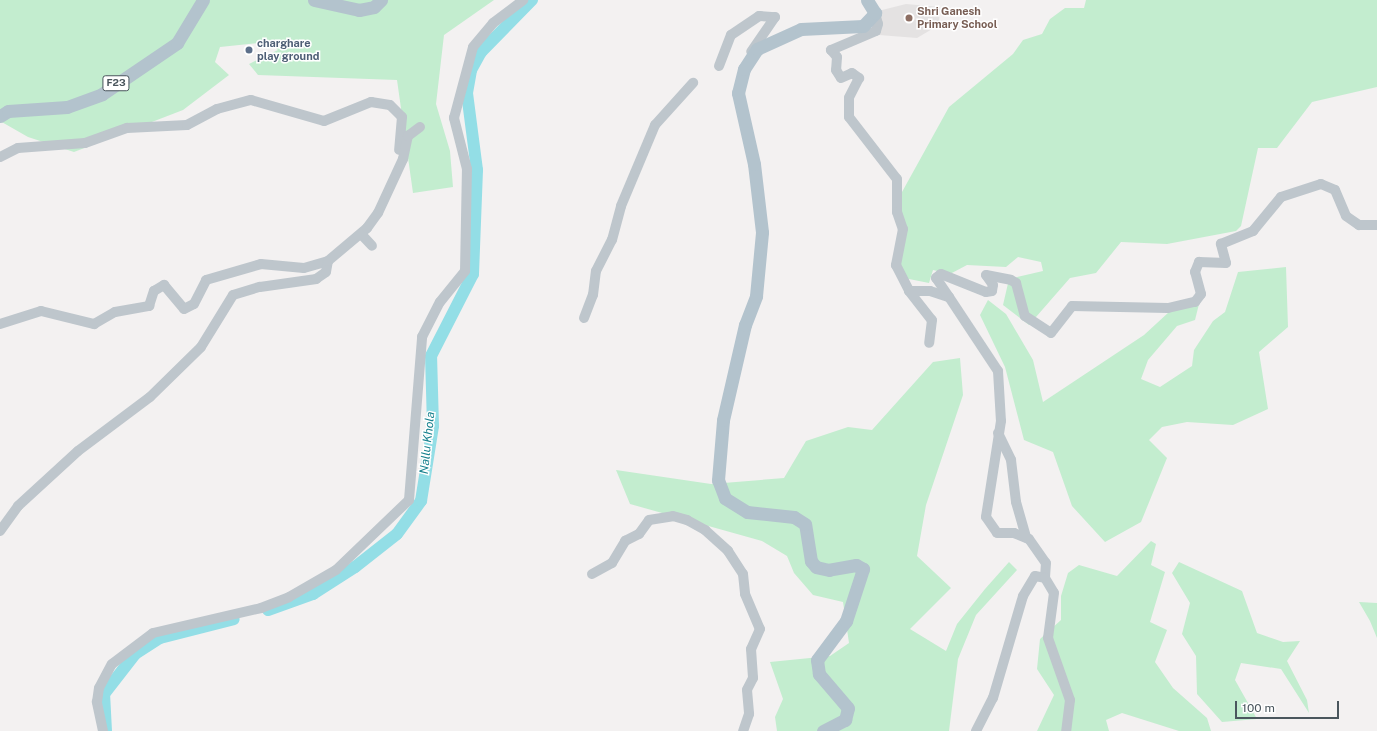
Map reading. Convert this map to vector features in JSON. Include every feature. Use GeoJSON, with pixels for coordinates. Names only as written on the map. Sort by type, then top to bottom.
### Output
{"type":"FeatureCollection","features":[{"type":"Feature","properties":{"kind":"main road","name":"F23"},"geometry":{"type":"LineString","coordinates":[[0,116],[8,111],[67,107],[102,94],[177,44],[204,0]]}},
{"type":"Feature","properties":{"kind":"main road"},"geometry":{"type":"LineString","coordinates":[[314,0],[359,10],[374,7],[381,0]]}},
{"type":"Feature","properties":{"kind":"main road"},"geometry":{"type":"LineString","coordinates":[[823,731],[845,720],[848,708],[820,674],[817,660],[846,621],[863,569],[851,564],[829,570],[816,567],[811,561],[805,524],[794,517],[746,512],[725,498],[718,480],[723,420],[745,325],[756,296],[761,255],[756,178],[738,93],[748,60],[757,49],[774,39],[811,27],[862,26],[875,13],[867,0]]}},
{"type":"Feature","properties":{"kind":"street"},"geometry":{"type":"LineString","coordinates":[[103,731],[97,702],[99,688],[112,664],[153,633],[261,608],[289,597],[347,561],[409,500],[422,337],[440,302],[465,271],[467,169],[454,118],[473,47],[493,23],[523,0]]}},
{"type":"Feature","properties":{"kind":"street"},"geometry":{"type":"LineString","coordinates":[[875,13],[878,24],[876,31],[831,50],[837,57],[836,70],[841,78],[852,73],[859,78],[849,98],[849,117],[897,179],[897,212],[903,229],[896,265],[908,291],[932,320],[929,343]]}},
{"type":"Feature","properties":{"kind":"street"},"geometry":{"type":"LineString","coordinates":[[719,66],[731,35],[759,16],[775,17],[752,46],[748,60]]}},
{"type":"Feature","properties":{"kind":"street"},"geometry":{"type":"LineString","coordinates":[[584,318],[593,295],[596,271],[612,240],[621,206],[655,125],[693,83]]}},
{"type":"Feature","properties":{"kind":"street"},"geometry":{"type":"LineString","coordinates":[[0,157],[18,148],[85,143],[127,128],[187,125],[217,109],[251,100],[324,121],[371,102],[390,105],[402,117],[397,168]]}},
{"type":"Feature","properties":{"kind":"street"},"geometry":{"type":"LineString","coordinates":[[0,324],[41,311],[94,324],[115,312],[149,306],[154,291],[164,285],[184,309],[194,304],[206,280],[261,264],[304,268],[328,261],[361,234],[378,213],[397,168],[403,159],[408,136],[420,127]]}},
{"type":"Feature","properties":{"kind":"street"},"geometry":{"type":"LineString","coordinates":[[1026,538],[1014,533],[997,533],[986,517],[1001,414],[998,371],[936,278],[941,274],[986,292],[992,291],[993,285],[986,275],[1011,280],[1016,283],[1025,316],[1051,333],[1072,306],[1168,308],[1195,302],[1201,294],[1195,272],[1199,262],[1226,263],[1221,244],[1253,231],[1281,197],[1321,184],[1335,190],[1346,216],[1359,225],[1377,225]]}},
{"type":"Feature","properties":{"kind":"street"},"geometry":{"type":"LineString","coordinates":[[361,234],[372,246]]}},
{"type":"Feature","properties":{"kind":"street"},"geometry":{"type":"LineString","coordinates":[[0,531],[18,506],[78,451],[150,397],[201,347],[233,295],[260,287],[316,279],[326,272],[328,261]]}},
{"type":"Feature","properties":{"kind":"street"},"geometry":{"type":"LineString","coordinates":[[908,291],[930,291],[949,297]]}},
{"type":"Feature","properties":{"kind":"street"},"geometry":{"type":"LineString","coordinates":[[998,433],[1012,460],[1016,502],[1026,538],[1046,563],[1045,578],[1054,593],[1048,638],[1070,700],[1066,731]]}},
{"type":"Feature","properties":{"kind":"street"},"geometry":{"type":"LineString","coordinates":[[592,574],[612,563],[625,541],[639,534],[649,520],[673,516],[686,520],[705,530],[728,551],[743,574],[745,594],[760,629],[751,649],[753,678],[746,690],[749,714],[743,731]]}},
{"type":"Feature","properties":{"kind":"street"},"geometry":{"type":"LineString","coordinates":[[976,731],[993,698],[1028,585],[1035,576],[1045,578]]}},
{"type":"Feature","properties":{"kind":"shaded area","name":"Shri Ganesh Primary School"},"geometry":{"type":"Polygon","coordinates":[[[906,4],[940,7],[939,25],[917,38],[879,35],[878,11],[906,4]]]}},
{"type":"Feature","properties":{"kind":"green space"},"geometry":{"type":"Polygon","coordinates":[[[0,0],[494,0],[444,35],[436,104],[450,151],[453,187],[413,193],[397,80],[258,75],[249,64],[278,50],[269,42],[220,47],[215,62],[229,75],[183,110],[74,152],[28,137],[0,121],[0,0]]]}},
{"type":"Feature","properties":{"kind":"green space"},"geometry":{"type":"Polygon","coordinates":[[[1086,0],[1377,0],[1377,87],[1312,102],[1277,148],[1258,148],[1241,226],[1236,231],[1167,244],[1121,242],[1096,273],[1070,278],[1029,325],[1003,305],[1009,279],[1043,271],[1041,262],[1018,257],[1006,267],[967,265],[950,274],[933,270],[929,283],[899,277],[902,192],[949,107],[1013,54],[1023,40],[1042,34],[1050,19],[1065,8],[1084,8],[1086,0]]]}},
{"type":"Feature","properties":{"kind":"green space"},"geometry":{"type":"Polygon","coordinates":[[[1286,267],[1288,327],[1259,352],[1268,409],[1233,425],[1187,422],[1162,427],[1149,440],[1167,458],[1141,522],[1105,542],[1072,506],[1053,452],[1024,440],[1005,367],[980,315],[988,300],[1006,314],[1033,360],[1043,402],[1144,335],[1169,312],[1199,304],[1195,320],[1177,326],[1148,360],[1141,379],[1160,387],[1192,366],[1194,350],[1213,321],[1225,312],[1238,272],[1286,267]]]}},
{"type":"Feature","properties":{"kind":"green space"},"geometry":{"type":"Polygon","coordinates":[[[960,358],[963,395],[926,505],[917,556],[951,588],[910,629],[946,651],[957,624],[985,589],[1009,562],[1017,570],[976,615],[958,659],[949,731],[777,731],[775,717],[783,699],[770,662],[830,656],[849,643],[843,602],[813,595],[794,573],[787,556],[762,541],[630,504],[616,470],[711,484],[784,478],[806,441],[848,427],[872,430],[933,362],[960,358]]]}},
{"type":"Feature","properties":{"kind":"green space"},"geometry":{"type":"Polygon","coordinates":[[[1151,541],[1156,544],[1151,565],[1165,572],[1150,622],[1167,630],[1155,662],[1173,688],[1207,718],[1211,731],[1179,731],[1122,713],[1106,720],[1109,731],[1037,731],[1054,695],[1037,669],[1040,639],[1061,620],[1061,596],[1068,573],[1079,565],[1117,576],[1151,541]]]}},
{"type":"Feature","properties":{"kind":"green space"},"geometry":{"type":"Polygon","coordinates":[[[1179,562],[1242,591],[1257,633],[1283,642],[1300,641],[1287,661],[1307,700],[1309,713],[1281,669],[1241,663],[1235,680],[1257,719],[1222,722],[1197,694],[1196,656],[1182,634],[1190,603],[1172,573],[1179,562]]]}},
{"type":"Feature","properties":{"kind":"green space"},"geometry":{"type":"Polygon","coordinates":[[[1359,602],[1377,603],[1377,638],[1370,621],[1359,602]]]}},
{"type":"Feature","properties":{"kind":"waterway","name":"Nallu Khola"},"geometry":{"type":"LineString","coordinates":[[268,610],[313,594],[355,567],[397,534],[421,501],[433,426],[431,356],[473,274],[477,170],[467,93],[471,70],[481,52],[532,0]]}},
{"type":"Feature","properties":{"kind":"waterway","name":"Nallu Khola"},"geometry":{"type":"LineString","coordinates":[[106,731],[104,694],[135,654],[160,638],[234,619]]}},
{"type":"Feature","properties":{"kind":"place","name":"Shri Ganesh Primary School"},"geometry":{"type":"Point","coordinates":[909,18]}},
{"type":"Feature","properties":{"kind":"place","name":"charghare play ground"},"geometry":{"type":"Point","coordinates":[249,50]}}]}
